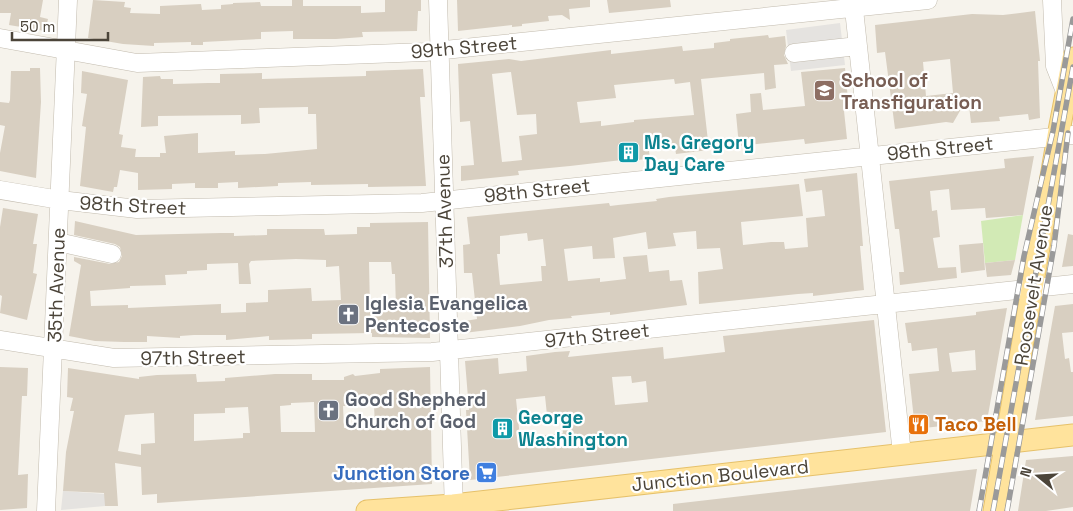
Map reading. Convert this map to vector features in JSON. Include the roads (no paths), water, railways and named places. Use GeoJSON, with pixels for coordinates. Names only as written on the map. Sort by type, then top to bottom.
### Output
{"type":"FeatureCollection","features":[{"type":"Feature","properties":{"kind":"main road","name":"Roosevelt Avenue"},"geometry":{"type":"LineString","coordinates":[[994,511],[1033,288],[1065,135],[1066,94],[1073,58]]}},
{"type":"Feature","properties":{"kind":"main road","name":"Junction Boulevard"},"geometry":{"type":"LineString","coordinates":[[367,511],[453,508],[1073,435]]}},
{"type":"Feature","properties":{"kind":"street","name":"35th Avenue"},"geometry":{"type":"LineString","coordinates":[[46,511],[68,0]]}},
{"type":"Feature","properties":{"kind":"street","name":"37th Avenue"},"geometry":{"type":"LineString","coordinates":[[438,0],[453,508]]}},
{"type":"Feature","properties":{"kind":"street","name":"99th Street"},"geometry":{"type":"LineString","coordinates":[[0,38],[137,63],[439,50],[853,4],[928,0]]}},
{"type":"Feature","properties":{"kind":"street"},"geometry":{"type":"LineString","coordinates":[[1052,0],[1055,66],[1066,94]]}},
{"type":"Feature","properties":{"kind":"street"},"geometry":{"type":"LineString","coordinates":[[853,4],[902,454]]}},
{"type":"Feature","properties":{"kind":"street"},"geometry":{"type":"LineString","coordinates":[[794,53],[858,46]]}},
{"type":"Feature","properties":{"kind":"street","name":"98th Street"},"geometry":{"type":"LineString","coordinates":[[0,190],[60,200],[137,209],[422,203],[1065,135]]}},
{"type":"Feature","properties":{"kind":"street"},"geometry":{"type":"LineString","coordinates":[[58,242],[112,254]]}},
{"type":"Feature","properties":{"kind":"street","name":"97th Street"},"geometry":{"type":"LineString","coordinates":[[0,340],[114,358],[447,351],[1073,284]]}},
{"type":"Feature","properties":{"kind":"railway"},"geometry":{"type":"LineString","coordinates":[[979,511],[1024,256],[1053,131],[1073,19]]}},
{"type":"Feature","properties":{"kind":"railway"},"geometry":{"type":"LineString","coordinates":[[993,511],[1073,67]]}},
{"type":"Feature","properties":{"kind":"railway"},"geometry":{"type":"LineString","coordinates":[[1007,511],[1054,246],[1068,133]]}},
{"type":"Feature","properties":{"kind":"place","name":"School of Transfiguration"},"geometry":{"type":"Point","coordinates":[825,91]}},
{"type":"Feature","properties":{"kind":"place","name":"Ms. Gregory Day Care"},"geometry":{"type":"Point","coordinates":[628,153]}},
{"type":"Feature","properties":{"kind":"place","name":"Iglesia Evangelica Pentecoste"},"geometry":{"type":"Point","coordinates":[349,314]}},
{"type":"Feature","properties":{"kind":"place","name":"Good Shepherd Church of God"},"geometry":{"type":"Point","coordinates":[329,410]}},
{"type":"Feature","properties":{"kind":"place","name":"Taco Bell"},"geometry":{"type":"Point","coordinates":[919,424]}},
{"type":"Feature","properties":{"kind":"place","name":"George Washington"},"geometry":{"type":"Point","coordinates":[502,428]}},
{"type":"Feature","properties":{"kind":"place","name":"Junction Store"},"geometry":{"type":"Point","coordinates":[486,473]}}]}
